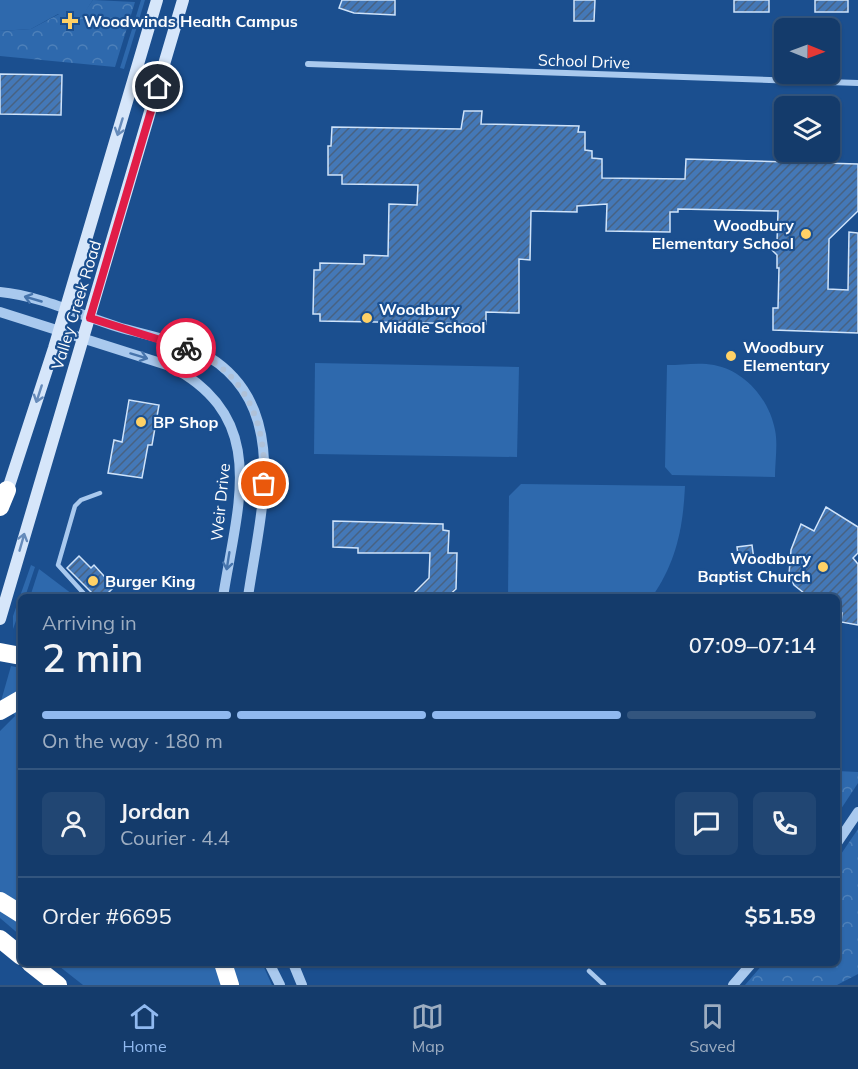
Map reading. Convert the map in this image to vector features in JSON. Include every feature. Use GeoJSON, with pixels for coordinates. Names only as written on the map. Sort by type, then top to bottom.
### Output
{"type":"FeatureCollection","features":[{"type":"Feature","properties":{"kind":"highway"},"geometry":{"type":"LineString","coordinates":[[0,652],[18,655]]}},
{"type":"Feature","properties":{"kind":"highway"},"geometry":{"type":"LineString","coordinates":[[0,711],[18,701]]}},
{"type":"Feature","properties":{"kind":"highway"},"geometry":{"type":"LineString","coordinates":[[0,901],[18,912]]}},
{"type":"Feature","properties":{"kind":"highway"},"geometry":{"type":"LineString","coordinates":[[0,939],[18,954]]}},
{"type":"Feature","properties":{"kind":"highway"},"geometry":{"type":"LineString","coordinates":[[34,966],[58,985]]}},
{"type":"Feature","properties":{"kind":"highway"},"geometry":{"type":"LineString","coordinates":[[224,966],[230,985]]}},
{"type":"Feature","properties":{"kind":"main road","name":"Valley Creek Road"},"geometry":{"type":"LineString","coordinates":[[0,515],[60,329],[157,0]]}},
{"type":"Feature","properties":{"kind":"main road","name":"Valley Creek Road"},"geometry":{"type":"LineString","coordinates":[[0,619],[183,0]]}},
{"type":"Feature","properties":{"kind":"street","name":"School Drive"},"geometry":{"type":"LineString","coordinates":[[308,64],[858,83]]}},
{"type":"Feature","properties":{"kind":"street"},"geometry":{"type":"LineString","coordinates":[[0,292],[65,309],[208,356],[228,372],[257,417],[265,462],[261,511],[248,594]]}},
{"type":"Feature","properties":{"kind":"street","name":"Weir Drive"},"geometry":{"type":"LineString","coordinates":[[0,312],[60,329],[170,366],[191,376],[210,392],[227,415],[237,444],[240,470],[223,594]]}},
{"type":"Feature","properties":{"kind":"street"},"geometry":{"type":"LineString","coordinates":[[840,839],[858,812]]}},
{"type":"Feature","properties":{"kind":"street"},"geometry":{"type":"LineString","coordinates":[[270,966],[280,985]]}},
{"type":"Feature","properties":{"kind":"street"},"geometry":{"type":"LineString","coordinates":[[294,966],[302,985]]}},
{"type":"Feature","properties":{"kind":"street"},"geometry":{"type":"LineString","coordinates":[[733,985],[749,966]]}},
{"type":"Feature","properties":{"kind":"lane"},"geometry":{"type":"LineString","coordinates":[[84,594],[62,572],[57,561],[75,506],[81,500],[100,493]]}},
{"type":"Feature","properties":{"kind":"lane"},"geometry":{"type":"LineString","coordinates":[[589,971],[604,985]]}},
{"type":"Feature","properties":{"kind":"green space"},"geometry":{"type":"Polygon","coordinates":[[[0,0],[93,0],[85,13],[76,19],[58,14],[31,29],[0,31],[0,0]]]}},
{"type":"Feature","properties":{"kind":"green space"},"geometry":{"type":"Polygon","coordinates":[[[93,0],[135,2],[115,67],[0,56],[0,31],[31,29],[61,13],[73,18],[80,17],[93,0]]]}},
{"type":"Feature","properties":{"kind":"green space"},"geometry":{"type":"Polygon","coordinates":[[[141,0],[145,0],[124,69],[120,68],[141,0]]]}},
{"type":"Feature","properties":{"kind":"green space"},"geometry":{"type":"Polygon","coordinates":[[[315,363],[519,367],[517,457],[314,454],[315,363]]]}},
{"type":"Feature","properties":{"kind":"green space"},"geometry":{"type":"Polygon","coordinates":[[[667,365],[714,365],[736,373],[754,388],[767,408],[775,430],[775,477],[672,475],[665,467],[667,365]]]}},
{"type":"Feature","properties":{"kind":"green space"},"geometry":{"type":"Polygon","coordinates":[[[521,484],[685,486],[677,544],[667,571],[654,594],[508,594],[509,496],[521,484]]]}},
{"type":"Feature","properties":{"kind":"green space"},"geometry":{"type":"Polygon","coordinates":[[[31,565],[35,567],[26,594],[21,594],[31,565]]]}},
{"type":"Feature","properties":{"kind":"green space"},"geometry":{"type":"Polygon","coordinates":[[[39,569],[72,594],[31,594],[39,569]]]}},
{"type":"Feature","properties":{"kind":"green space"},"geometry":{"type":"Polygon","coordinates":[[[18,602],[18,615],[13,629],[13,616],[18,602]]]}},
{"type":"Feature","properties":{"kind":"green space"},"geometry":{"type":"Polygon","coordinates":[[[11,666],[18,667],[18,692],[1,701],[11,666]]]}},
{"type":"Feature","properties":{"kind":"green space"},"geometry":{"type":"Polygon","coordinates":[[[18,708],[18,902],[0,892],[0,731],[15,716],[12,711],[18,708]]]}},
{"type":"Feature","properties":{"kind":"green space"},"geometry":{"type":"Polygon","coordinates":[[[840,771],[858,772],[858,783],[840,810],[840,771]]]}},
{"type":"Feature","properties":{"kind":"green space"},"geometry":{"type":"Polygon","coordinates":[[[858,829],[858,974],[837,985],[745,985],[761,966],[840,966],[840,856],[858,829]]]}},
{"type":"Feature","properties":{"kind":"green space"},"geometry":{"type":"Polygon","coordinates":[[[0,911],[18,920],[18,933],[0,918],[0,911]]]}},
{"type":"Feature","properties":{"kind":"green space"},"geometry":{"type":"Polygon","coordinates":[[[59,966],[218,966],[225,985],[83,985],[59,966]]]}},
{"type":"Feature","properties":{"kind":"green space"},"geometry":{"type":"Polygon","coordinates":[[[230,966],[263,966],[272,985],[237,985],[230,966]]]}},
{"type":"Feature","properties":{"kind":"building"},"geometry":{"type":"Polygon","coordinates":[[[342,0],[395,0],[395,15],[354,13],[339,8],[342,0]]]}},
{"type":"Feature","properties":{"kind":"building"},"geometry":{"type":"Polygon","coordinates":[[[574,0],[595,0],[594,21],[574,21],[574,0]]]}},
{"type":"Feature","properties":{"kind":"building"},"geometry":{"type":"Polygon","coordinates":[[[734,0],[769,0],[769,12],[734,12],[734,0]]]}},
{"type":"Feature","properties":{"kind":"building"},"geometry":{"type":"Polygon","coordinates":[[[815,0],[848,0],[848,12],[815,12],[815,0]]]}},
{"type":"Feature","properties":{"kind":"building"},"geometry":{"type":"Polygon","coordinates":[[[0,74],[62,75],[61,115],[0,114],[0,74]]]}},
{"type":"Feature","properties":{"kind":"building","name":"Woodbury Middle School"},"geometry":{"type":"Polygon","coordinates":[[[464,111],[482,111],[481,124],[579,126],[578,132],[585,132],[585,150],[592,151],[592,158],[602,159],[602,178],[685,179],[686,159],[858,164],[858,211],[829,239],[828,289],[848,290],[849,232],[858,233],[858,333],[773,330],[773,308],[778,308],[779,268],[777,268],[777,255],[770,248],[777,242],[778,211],[678,209],[678,212],[670,212],[670,232],[606,231],[607,204],[577,206],[577,212],[531,211],[530,260],[519,259],[519,313],[486,312],[486,324],[320,321],[320,314],[313,314],[314,270],[320,270],[320,263],[364,264],[364,255],[388,256],[389,204],[417,205],[418,185],[342,184],[342,175],[328,175],[328,146],[331,146],[332,127],[461,129],[464,111]]]}},
{"type":"Feature","properties":{"kind":"building"},"geometry":{"type":"Polygon","coordinates":[[[129,400],[159,405],[152,445],[148,445],[142,478],[108,473],[114,440],[122,442],[129,400]]]}},
{"type":"Feature","properties":{"kind":"building","name":"Woodbury Baptist Church"},"geometry":{"type":"Polygon","coordinates":[[[826,507],[858,527],[858,553],[853,558],[858,564],[858,625],[841,622],[840,594],[804,593],[794,585],[789,574],[791,550],[801,524],[814,531],[826,507]]]}},
{"type":"Feature","properties":{"kind":"building"},"geometry":{"type":"Polygon","coordinates":[[[333,521],[443,524],[443,530],[449,531],[448,553],[457,553],[456,589],[450,594],[413,594],[429,578],[430,553],[358,553],[358,548],[333,547],[333,521]]]}},
{"type":"Feature","properties":{"kind":"building"},"geometry":{"type":"Polygon","coordinates":[[[752,545],[754,560],[739,562],[737,547],[752,545]]]}},
{"type":"Feature","properties":{"kind":"building","name":"Burger King"},"geometry":{"type":"Polygon","coordinates":[[[79,556],[91,568],[94,565],[114,587],[107,594],[93,594],[67,568],[79,556]]]}},
{"type":"Feature","properties":{"kind":"way so far"},"geometry":{"type":"LineString","coordinates":[[186,348],[208,356],[228,372],[243,392],[257,417],[263,441],[264,484]]}},
{"type":"Feature","properties":{"kind":"place","name":"Woodwinds Health Campus"},"geometry":{"type":"Point","coordinates":[70,21]}},
{"type":"Feature","properties":{"kind":"place","name":"Woodbury Elementary School"},"geometry":{"type":"Point","coordinates":[806,234]}},
{"type":"Feature","properties":{"kind":"place","name":"Woodbury Middle School"},"geometry":{"type":"Point","coordinates":[367,318]}},
{"type":"Feature","properties":{"kind":"place","name":"Woodbury Elementary"},"geometry":{"type":"Point","coordinates":[731,356]}},
{"type":"Feature","properties":{"kind":"place","name":"BP Shop"},"geometry":{"type":"Point","coordinates":[141,422]}},
{"type":"Feature","properties":{"kind":"place","name":"Woodbury Baptist Church"},"geometry":{"type":"Point","coordinates":[823,567]}},
{"type":"Feature","properties":{"kind":"place","name":"Burger King"},"geometry":{"type":"Point","coordinates":[93,581]}},
{"type":"Feature","properties":{"kind":"route"},"geometry":{"type":"LineString","coordinates":[[158,87],[90,318],[186,348]]}}]}
